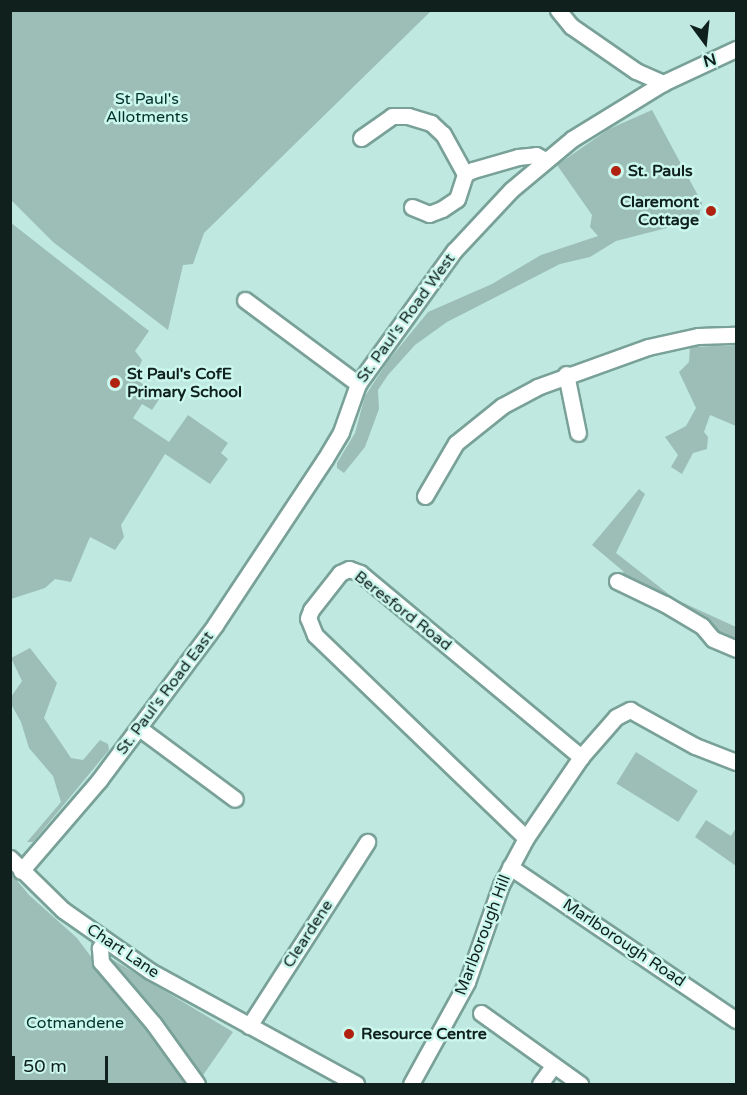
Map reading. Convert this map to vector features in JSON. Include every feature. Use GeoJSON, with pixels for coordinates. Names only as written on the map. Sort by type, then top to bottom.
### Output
{"type":"FeatureCollection","features":[{"type":"Feature","properties":{"kind":"street"},"geometry":{"type":"LineString","coordinates":[[558,10],[571,26],[618,58],[663,83]]}},
{"type":"Feature","properties":{"kind":"street","name":"St. Paul's Road West"},"geometry":{"type":"LineString","coordinates":[[296,504],[341,432],[358,384],[454,251],[545,160],[663,83],[736,49]]}},
{"type":"Feature","properties":{"kind":"street"},"geometry":{"type":"LineString","coordinates":[[361,138],[392,116],[408,116],[431,123],[443,134],[465,174],[457,199],[429,214],[412,207]]}},
{"type":"Feature","properties":{"kind":"street"},"geometry":{"type":"LineString","coordinates":[[465,174],[518,157],[536,155],[545,160]]}},
{"type":"Feature","properties":{"kind":"street"},"geometry":{"type":"LineString","coordinates":[[245,300],[358,384]]}},
{"type":"Feature","properties":{"kind":"street"},"geometry":{"type":"LineString","coordinates":[[425,496],[456,443],[502,406],[566,374],[620,354],[679,339],[736,335]]}},
{"type":"Feature","properties":{"kind":"street"},"geometry":{"type":"LineString","coordinates":[[566,374],[578,433]]}},
{"type":"Feature","properties":{"kind":"street","name":"St. Paul's Road East"},"geometry":{"type":"LineString","coordinates":[[21,871],[50,841],[140,729],[215,625],[296,504]]}},
{"type":"Feature","properties":{"kind":"street","name":"Beresford Road"},"geometry":{"type":"LineString","coordinates":[[526,838],[315,635],[308,618],[310,610],[340,573],[356,570],[581,757]]}},
{"type":"Feature","properties":{"kind":"street"},"geometry":{"type":"LineString","coordinates":[[617,581],[702,626],[713,639],[736,649]]}},
{"type":"Feature","properties":{"kind":"street","name":"Marlborough Hill"},"geometry":{"type":"LineString","coordinates":[[411,1084],[467,982],[510,867],[526,838],[581,757],[616,717],[630,710],[695,746],[736,762]]}},
{"type":"Feature","properties":{"kind":"street"},"geometry":{"type":"LineString","coordinates":[[140,729],[235,799]]}},
{"type":"Feature","properties":{"kind":"street","name":"Cleardene"},"geometry":{"type":"LineString","coordinates":[[249,1026],[367,842]]}},
{"type":"Feature","properties":{"kind":"street","name":"Chart Lane"},"geometry":{"type":"LineString","coordinates":[[10,858],[21,871],[105,941],[172,985],[356,1084]]}},
{"type":"Feature","properties":{"kind":"street","name":"Marlborough Road"},"geometry":{"type":"LineString","coordinates":[[510,867],[736,1020]]}},
{"type":"Feature","properties":{"kind":"street"},"geometry":{"type":"LineString","coordinates":[[105,941],[100,948],[101,962],[153,1023],[197,1084]]}},
{"type":"Feature","properties":{"kind":"street"},"geometry":{"type":"LineString","coordinates":[[481,1013],[580,1084]]}},
{"type":"Feature","properties":{"kind":"street"},"geometry":{"type":"LineString","coordinates":[[540,1084],[553,1066]]}},
{"type":"Feature","properties":{"kind":"green space","name":"St Paul's Allotments"},"geometry":{"type":"Polygon","coordinates":[[[10,11],[431,11],[204,233],[193,264],[183,265],[168,330],[53,242],[11,200],[10,11]]]}},
{"type":"Feature","properties":{"kind":"green space"},"geometry":{"type":"Polygon","coordinates":[[[652,110],[702,203],[698,220],[616,241],[590,257],[560,264],[447,322],[415,345],[388,375],[378,390],[379,409],[365,447],[344,473],[337,468],[337,463],[355,433],[365,396],[388,361],[428,312],[492,284],[541,255],[598,236],[590,227],[592,215],[557,165],[609,129],[652,110]]]}},
{"type":"Feature","properties":{"kind":"green space","name":"St Paul's CofE Primary School"},"geometry":{"type":"Polygon","coordinates":[[[10,222],[149,331],[135,351],[142,360],[135,378],[160,398],[152,410],[142,404],[133,418],[169,442],[188,415],[228,443],[221,453],[228,459],[210,484],[165,454],[121,525],[124,537],[115,550],[90,537],[71,582],[55,579],[45,588],[11,599],[10,222]]]}},
{"type":"Feature","properties":{"kind":"green space"},"geometry":{"type":"Polygon","coordinates":[[[736,345],[736,426],[710,415],[704,432],[708,437],[707,449],[693,453],[682,474],[671,467],[678,455],[665,437],[686,426],[696,408],[679,372],[689,362],[690,347],[736,345]]]}},
{"type":"Feature","properties":{"kind":"green space"},"geometry":{"type":"Polygon","coordinates":[[[639,489],[645,494],[616,553],[675,599],[736,627],[736,643],[726,641],[625,579],[623,571],[592,545],[639,489]]]}},
{"type":"Feature","properties":{"kind":"green space"},"geometry":{"type":"Polygon","coordinates":[[[30,648],[57,683],[44,718],[71,758],[83,760],[100,740],[108,744],[109,750],[33,842],[27,842],[61,802],[53,776],[29,748],[21,722],[11,704],[11,697],[22,681],[11,658],[30,648]]]}},
{"type":"Feature","properties":{"kind":"green space"},"geometry":{"type":"Polygon","coordinates":[[[636,752],[698,791],[678,822],[616,783],[636,752]]]}},
{"type":"Feature","properties":{"kind":"green space"},"geometry":{"type":"Polygon","coordinates":[[[706,820],[731,836],[736,828],[736,866],[695,837],[706,820]]]}},
{"type":"Feature","properties":{"kind":"green space","name":"Cotmandene"},"geometry":{"type":"Polygon","coordinates":[[[10,872],[29,895],[77,938],[98,966],[110,958],[233,1032],[201,1078],[204,1084],[11,1084],[10,872]]]}},
{"type":"Feature","properties":{"kind":"place","name":"St. Pauls"},"geometry":{"type":"Point","coordinates":[616,171]}},
{"type":"Feature","properties":{"kind":"place","name":"Claremont Cottage"},"geometry":{"type":"Point","coordinates":[711,211]}},
{"type":"Feature","properties":{"kind":"place","name":"St Paul's CofE Primary School"},"geometry":{"type":"Point","coordinates":[115,383]}},
{"type":"Feature","properties":{"kind":"place","name":"Resource Centre"},"geometry":{"type":"Point","coordinates":[349,1034]}}]}
